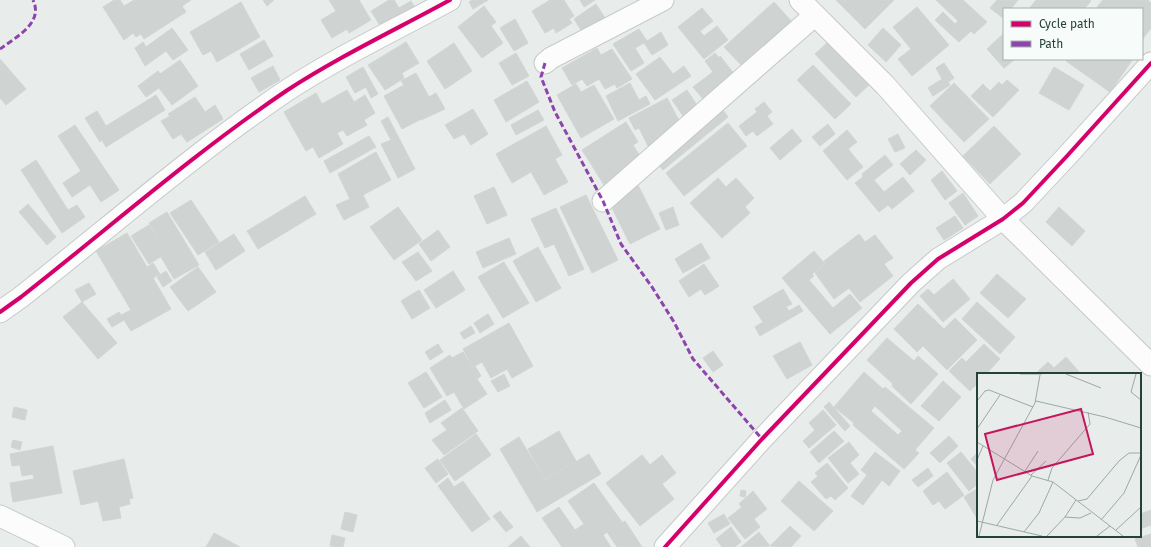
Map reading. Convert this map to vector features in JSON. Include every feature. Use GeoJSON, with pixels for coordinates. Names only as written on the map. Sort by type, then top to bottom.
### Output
{"type":"FeatureCollection","features":[{"type":"Feature","properties":{"kind":"street"},"geometry":{"type":"LineString","coordinates":[[0,312],[22,297],[152,191],[235,126],[288,90],[335,62],[450,0]]}},
{"type":"Feature","properties":{"kind":"street"},"geometry":{"type":"LineString","coordinates":[[545,64],[551,58],[663,0]]}},
{"type":"Feature","properties":{"kind":"street"},"geometry":{"type":"LineString","coordinates":[[800,0],[814,16],[884,85],[1002,219],[1151,365]]}},
{"type":"Feature","properties":{"kind":"street"},"geometry":{"type":"LineString","coordinates":[[603,201],[814,16]]}},
{"type":"Feature","properties":{"kind":"street"},"geometry":{"type":"LineString","coordinates":[[664,547],[762,439],[911,283],[938,259],[1002,219],[1023,203],[1151,63]]}},
{"type":"Feature","properties":{"kind":"street"},"geometry":{"type":"LineString","coordinates":[[0,516],[64,547]]}},
{"type":"Feature","properties":{"kind":"building"},"geometry":{"type":"Polygon","coordinates":[[[114,0],[120,0],[124,6],[134,0],[191,0],[182,6],[186,12],[144,39],[141,34],[136,37],[133,33],[124,40],[103,7],[114,0]]]}},
{"type":"Feature","properties":{"kind":"building"},"geometry":{"type":"Polygon","coordinates":[[[263,0],[274,0],[267,6],[263,0]]]}},
{"type":"Feature","properties":{"kind":"building"},"geometry":{"type":"Polygon","coordinates":[[[329,0],[359,0],[371,20],[349,33],[347,29],[332,38],[321,20],[336,11],[329,0]]]}},
{"type":"Feature","properties":{"kind":"building"},"geometry":{"type":"Polygon","coordinates":[[[389,0],[394,0],[399,8],[411,1],[419,14],[381,27],[371,11],[389,0]]]}},
{"type":"Feature","properties":{"kind":"building"},"geometry":{"type":"Polygon","coordinates":[[[472,0],[488,0],[473,9],[469,2],[472,0]]]}},
{"type":"Feature","properties":{"kind":"building"},"geometry":{"type":"Polygon","coordinates":[[[550,0],[564,0],[574,16],[569,19],[572,23],[556,33],[554,28],[545,33],[532,11],[550,0]]]}},
{"type":"Feature","properties":{"kind":"building"},"geometry":{"type":"Polygon","coordinates":[[[580,0],[595,0],[584,7],[580,0]]]}},
{"type":"Feature","properties":{"kind":"building"},"geometry":{"type":"Polygon","coordinates":[[[836,0],[894,0],[865,29],[836,0]]]}},
{"type":"Feature","properties":{"kind":"building"},"geometry":{"type":"Polygon","coordinates":[[[936,0],[963,0],[987,22],[974,34],[971,31],[959,42],[935,20],[943,12],[955,24],[958,21],[936,0]]]}},
{"type":"Feature","properties":{"kind":"building"},"geometry":{"type":"Polygon","coordinates":[[[997,0],[1018,0],[1012,8],[1003,8],[1003,18],[990,8],[997,0]]]}},
{"type":"Feature","properties":{"kind":"building"},"geometry":{"type":"Polygon","coordinates":[[[1036,0],[1091,1],[1085,8],[1030,8],[1036,0]]]}},
{"type":"Feature","properties":{"kind":"building"},"geometry":{"type":"Polygon","coordinates":[[[1103,0],[1148,0],[1151,3],[1151,28],[1143,39],[1143,8],[1097,7],[1103,0]]]}},
{"type":"Feature","properties":{"kind":"building"},"geometry":{"type":"Polygon","coordinates":[[[241,2],[260,37],[217,62],[211,51],[203,55],[190,32],[241,2]]]}},
{"type":"Feature","properties":{"kind":"building"},"geometry":{"type":"Polygon","coordinates":[[[774,2],[794,24],[744,68],[724,47],[774,2]]]}},
{"type":"Feature","properties":{"kind":"building"},"geometry":{"type":"Polygon","coordinates":[[[596,4],[607,21],[585,36],[574,19],[596,4]]]}},
{"type":"Feature","properties":{"kind":"building"},"geometry":{"type":"Polygon","coordinates":[[[484,6],[496,22],[491,26],[503,43],[482,58],[458,27],[484,6]]]}},
{"type":"Feature","properties":{"kind":"building"},"geometry":{"type":"Polygon","coordinates":[[[917,7],[949,45],[912,76],[898,59],[911,49],[893,27],[917,7]]]}},
{"type":"Feature","properties":{"kind":"building"},"geometry":{"type":"Polygon","coordinates":[[[702,8],[713,21],[700,31],[704,36],[717,26],[728,40],[704,59],[678,27],[702,8]]]}},
{"type":"Feature","properties":{"kind":"building"},"geometry":{"type":"Polygon","coordinates":[[[515,19],[528,43],[514,51],[500,28],[515,19]]]}},
{"type":"Feature","properties":{"kind":"building"},"geometry":{"type":"Polygon","coordinates":[[[172,28],[188,50],[173,60],[166,51],[145,66],[135,48],[143,42],[146,47],[172,28]]]}},
{"type":"Feature","properties":{"kind":"building"},"geometry":{"type":"Polygon","coordinates":[[[883,28],[901,45],[886,62],[868,45],[883,28]]]}},
{"type":"Feature","properties":{"kind":"building"},"geometry":{"type":"Polygon","coordinates":[[[639,29],[647,41],[661,32],[668,45],[652,55],[644,43],[635,48],[644,63],[631,71],[613,44],[639,29]]]}},
{"type":"Feature","properties":{"kind":"building"},"geometry":{"type":"Polygon","coordinates":[[[1003,34],[1003,60],[1014,60],[1004,68],[987,49],[1003,34]]]}},
{"type":"Feature","properties":{"kind":"building"},"geometry":{"type":"Polygon","coordinates":[[[264,40],[273,56],[249,70],[240,54],[264,40]]]}},
{"type":"Feature","properties":{"kind":"building"},"geometry":{"type":"Polygon","coordinates":[[[829,41],[870,84],[856,97],[815,54],[829,41]]]}},
{"type":"Feature","properties":{"kind":"building"},"geometry":{"type":"Polygon","coordinates":[[[406,42],[419,63],[402,73],[404,78],[385,90],[368,65],[406,42]]]}},
{"type":"Feature","properties":{"kind":"building"},"geometry":{"type":"Polygon","coordinates":[[[454,43],[472,71],[445,89],[427,61],[454,43]]]}},
{"type":"Feature","properties":{"kind":"building"},"geometry":{"type":"Polygon","coordinates":[[[597,48],[601,55],[612,49],[632,79],[617,88],[615,84],[605,89],[599,79],[587,86],[582,79],[572,85],[562,68],[597,48]]]}},
{"type":"Feature","properties":{"kind":"building"},"geometry":{"type":"Polygon","coordinates":[[[516,53],[529,76],[512,85],[499,63],[516,53]]]}},
{"type":"Feature","properties":{"kind":"building"},"geometry":{"type":"Polygon","coordinates":[[[715,53],[719,58],[720,56],[735,75],[704,100],[693,87],[713,72],[705,61],[715,53]]]}},
{"type":"Feature","properties":{"kind":"building"},"geometry":{"type":"Polygon","coordinates":[[[660,57],[673,74],[684,66],[691,76],[655,100],[636,74],[660,57]]]}},
{"type":"Feature","properties":{"kind":"building"},"geometry":{"type":"Polygon","coordinates":[[[0,59],[26,89],[6,105],[0,98],[0,59]]]}},
{"type":"Feature","properties":{"kind":"building"},"geometry":{"type":"Polygon","coordinates":[[[180,60],[198,86],[172,105],[159,88],[146,97],[138,86],[158,71],[160,74],[180,60]]]}},
{"type":"Feature","properties":{"kind":"building"},"geometry":{"type":"Polygon","coordinates":[[[1067,60],[1132,60],[1110,92],[1066,61],[1067,60]]]}},
{"type":"Feature","properties":{"kind":"building"},"geometry":{"type":"Polygon","coordinates":[[[944,63],[954,78],[948,82],[950,85],[933,96],[928,88],[942,79],[936,68],[944,63]]]}},
{"type":"Feature","properties":{"kind":"building"},"geometry":{"type":"Polygon","coordinates":[[[813,65],[851,104],[835,119],[797,80],[813,65]]]}},
{"type":"Feature","properties":{"kind":"building"},"geometry":{"type":"Polygon","coordinates":[[[273,66],[280,80],[259,92],[251,78],[273,66]]]}},
{"type":"Feature","properties":{"kind":"building"},"geometry":{"type":"Polygon","coordinates":[[[363,67],[378,94],[371,98],[366,87],[355,93],[346,77],[363,67]]]}},
{"type":"Feature","properties":{"kind":"building"},"geometry":{"type":"Polygon","coordinates":[[[1054,67],[1084,85],[1069,110],[1039,93],[1054,67]]]}},
{"type":"Feature","properties":{"kind":"building"},"geometry":{"type":"Polygon","coordinates":[[[416,73],[429,97],[436,93],[445,109],[402,129],[384,96],[404,85],[401,81],[416,73]]]}},
{"type":"Feature","properties":{"kind":"building"},"geometry":{"type":"Polygon","coordinates":[[[1007,80],[1019,90],[993,117],[971,96],[983,84],[990,91],[999,82],[1002,85],[1007,80]]]}},
{"type":"Feature","properties":{"kind":"building"},"geometry":{"type":"Polygon","coordinates":[[[527,81],[539,102],[506,122],[494,100],[527,81]]]}},
{"type":"Feature","properties":{"kind":"building"},"geometry":{"type":"Polygon","coordinates":[[[630,83],[639,100],[646,96],[650,104],[618,121],[606,96],[630,83]]]}},
{"type":"Feature","properties":{"kind":"building"},"geometry":{"type":"Polygon","coordinates":[[[954,83],[989,119],[964,142],[930,106],[954,83]]]}},
{"type":"Feature","properties":{"kind":"building"},"geometry":{"type":"Polygon","coordinates":[[[576,84],[581,92],[594,85],[614,119],[581,138],[557,95],[576,84]]]}},
{"type":"Feature","properties":{"kind":"building"},"geometry":{"type":"Polygon","coordinates":[[[347,90],[354,102],[365,95],[375,113],[364,120],[367,125],[347,136],[343,130],[337,133],[343,144],[319,158],[313,147],[306,151],[284,112],[316,93],[322,104],[347,90]]]}},
{"type":"Feature","properties":{"kind":"building"},"geometry":{"type":"Polygon","coordinates":[[[687,90],[700,110],[686,120],[672,100],[687,90]]]}},
{"type":"Feature","properties":{"kind":"building"},"geometry":{"type":"Polygon","coordinates":[[[156,95],[165,110],[106,147],[102,140],[100,142],[85,118],[97,111],[106,126],[156,95]]]}},
{"type":"Feature","properties":{"kind":"building"},"geometry":{"type":"Polygon","coordinates":[[[195,97],[205,112],[215,105],[223,119],[187,142],[181,134],[173,139],[161,121],[170,116],[168,114],[195,97]]]}},
{"type":"Feature","properties":{"kind":"building"},"geometry":{"type":"Polygon","coordinates":[[[667,98],[683,128],[648,146],[639,128],[635,130],[629,118],[667,98]]]}},
{"type":"Feature","properties":{"kind":"building"},"geometry":{"type":"Polygon","coordinates":[[[717,102],[728,117],[663,170],[651,155],[717,102]]]}},
{"type":"Feature","properties":{"kind":"building"},"geometry":{"type":"Polygon","coordinates":[[[764,102],[772,112],[767,116],[773,124],[757,136],[753,131],[746,136],[739,126],[757,112],[755,109],[764,102]]]}},
{"type":"Feature","properties":{"kind":"building"},"geometry":{"type":"Polygon","coordinates":[[[473,109],[488,134],[471,145],[464,134],[454,139],[445,125],[473,109]]]}},
{"type":"Feature","properties":{"kind":"building"},"geometry":{"type":"Polygon","coordinates":[[[538,110],[544,120],[516,135],[511,125],[538,110]]]}},
{"type":"Feature","properties":{"kind":"building"},"geometry":{"type":"Polygon","coordinates":[[[388,117],[415,169],[398,178],[381,144],[391,140],[381,121],[388,117]]]}},
{"type":"Feature","properties":{"kind":"building"},"geometry":{"type":"Polygon","coordinates":[[[626,122],[638,142],[633,145],[645,164],[606,188],[582,150],[626,122]]]}},
{"type":"Feature","properties":{"kind":"building"},"geometry":{"type":"Polygon","coordinates":[[[728,123],[747,146],[684,196],[666,173],[728,123]]]}},
{"type":"Feature","properties":{"kind":"building"},"geometry":{"type":"Polygon","coordinates":[[[828,124],[835,134],[820,146],[812,137],[828,124]]]}},
{"type":"Feature","properties":{"kind":"building"},"geometry":{"type":"Polygon","coordinates":[[[75,125],[119,190],[101,202],[90,185],[72,197],[63,183],[81,171],[58,136],[75,125]]]}},
{"type":"Feature","properties":{"kind":"building"},"geometry":{"type":"Polygon","coordinates":[[[546,126],[562,155],[555,159],[568,182],[544,195],[531,172],[512,183],[496,154],[546,126]]]}},
{"type":"Feature","properties":{"kind":"building"},"geometry":{"type":"Polygon","coordinates":[[[994,126],[1021,154],[990,184],[963,156],[994,126]]]}},
{"type":"Feature","properties":{"kind":"building"},"geometry":{"type":"Polygon","coordinates":[[[792,129],[802,141],[780,160],[770,148],[792,129]]]}},
{"type":"Feature","properties":{"kind":"building"},"geometry":{"type":"Polygon","coordinates":[[[847,130],[857,142],[848,149],[863,167],[847,180],[823,151],[847,130]]]}},
{"type":"Feature","properties":{"kind":"building"},"geometry":{"type":"Polygon","coordinates":[[[898,134],[905,148],[895,152],[888,139],[898,134]]]}},
{"type":"Feature","properties":{"kind":"building"},"geometry":{"type":"Polygon","coordinates":[[[369,136],[376,147],[330,173],[324,161],[369,136]]]}},
{"type":"Feature","properties":{"kind":"building"},"geometry":{"type":"Polygon","coordinates":[[[916,150],[926,160],[910,175],[900,164],[916,150]]]}},
{"type":"Feature","properties":{"kind":"building"},"geometry":{"type":"Polygon","coordinates":[[[376,152],[391,180],[363,195],[369,207],[344,220],[336,205],[350,199],[338,174],[376,152]]]}},
{"type":"Feature","properties":{"kind":"building"},"geometry":{"type":"Polygon","coordinates":[[[885,155],[893,165],[874,180],[884,192],[903,177],[914,191],[892,209],[888,205],[879,212],[855,183],[863,177],[862,174],[885,155]]]}},
{"type":"Feature","properties":{"kind":"building"},"geometry":{"type":"Polygon","coordinates":[[[36,160],[68,210],[77,205],[85,217],[62,233],[21,170],[36,160]]]}},
{"type":"Feature","properties":{"kind":"building"},"geometry":{"type":"Polygon","coordinates":[[[942,171],[957,191],[945,200],[931,180],[942,171]]]}},
{"type":"Feature","properties":{"kind":"building"},"geometry":{"type":"Polygon","coordinates":[[[718,178],[726,187],[736,178],[754,198],[745,207],[750,213],[722,238],[690,203],[718,178]]]}},
{"type":"Feature","properties":{"kind":"building"},"geometry":{"type":"Polygon","coordinates":[[[638,185],[660,229],[630,244],[608,200],[638,185]]]}},
{"type":"Feature","properties":{"kind":"building"},"geometry":{"type":"Polygon","coordinates":[[[494,187],[507,215],[487,224],[474,196],[494,187]]]}},
{"type":"Feature","properties":{"kind":"building"},"geometry":{"type":"Polygon","coordinates":[[[963,193],[978,216],[965,225],[949,203],[963,193]]]}},
{"type":"Feature","properties":{"kind":"building"},"geometry":{"type":"Polygon","coordinates":[[[586,195],[618,260],[592,273],[560,207],[586,195]]]}},
{"type":"Feature","properties":{"kind":"building"},"geometry":{"type":"Polygon","coordinates":[[[305,196],[316,214],[258,249],[247,231],[305,196]]]}},
{"type":"Feature","properties":{"kind":"building"},"geometry":{"type":"Polygon","coordinates":[[[191,200],[219,242],[198,255],[170,213],[191,200]]]}},
{"type":"Feature","properties":{"kind":"building"},"geometry":{"type":"Polygon","coordinates":[[[28,204],[56,237],[47,245],[19,212],[28,204]]]}},
{"type":"Feature","properties":{"kind":"building"},"geometry":{"type":"Polygon","coordinates":[[[398,207],[422,240],[394,260],[370,227],[398,207]]]}},
{"type":"Feature","properties":{"kind":"building"},"geometry":{"type":"Polygon","coordinates":[[[673,207],[679,225],[666,230],[659,213],[673,207]]]}},
{"type":"Feature","properties":{"kind":"building"},"geometry":{"type":"Polygon","coordinates":[[[1059,207],[1085,231],[1072,246],[1046,222],[1059,207]]]}},
{"type":"Feature","properties":{"kind":"building"},"geometry":{"type":"Polygon","coordinates":[[[556,208],[584,269],[569,276],[554,244],[545,248],[531,219],[556,208]]]}},
{"type":"Feature","properties":{"kind":"building"},"geometry":{"type":"Polygon","coordinates":[[[167,212],[199,265],[174,279],[161,257],[167,253],[149,223],[167,212]]]}},
{"type":"Feature","properties":{"kind":"building"},"geometry":{"type":"Polygon","coordinates":[[[955,216],[963,228],[944,240],[936,228],[955,216]]]}},
{"type":"Feature","properties":{"kind":"building"},"geometry":{"type":"Polygon","coordinates":[[[149,225],[167,253],[149,264],[131,236],[149,225]]]}},
{"type":"Feature","properties":{"kind":"building"},"geometry":{"type":"Polygon","coordinates":[[[438,230],[450,247],[431,261],[419,244],[438,230]]]}},
{"type":"Feature","properties":{"kind":"building"},"geometry":{"type":"Polygon","coordinates":[[[127,233],[147,267],[153,263],[160,274],[153,278],[171,309],[131,331],[124,320],[112,327],[107,319],[119,312],[121,315],[131,310],[96,251],[127,233]]]}},
{"type":"Feature","properties":{"kind":"building"},"geometry":{"type":"Polygon","coordinates":[[[234,234],[245,251],[216,270],[205,252],[234,234]]]}},
{"type":"Feature","properties":{"kind":"building"},"geometry":{"type":"Polygon","coordinates":[[[859,234],[865,242],[875,235],[893,258],[884,264],[893,276],[860,302],[849,288],[834,299],[815,273],[826,264],[824,261],[859,234]]]}},
{"type":"Feature","properties":{"kind":"building"},"geometry":{"type":"Polygon","coordinates":[[[509,238],[516,254],[483,268],[476,252],[509,238]]]}},
{"type":"Feature","properties":{"kind":"building"},"geometry":{"type":"Polygon","coordinates":[[[701,243],[710,258],[683,273],[675,259],[701,243]]]}},
{"type":"Feature","properties":{"kind":"building"},"geometry":{"type":"Polygon","coordinates":[[[538,247],[561,288],[536,302],[513,261],[538,247]]]}},
{"type":"Feature","properties":{"kind":"building"},"geometry":{"type":"Polygon","coordinates":[[[814,251],[825,264],[812,274],[814,276],[809,280],[833,308],[850,294],[862,308],[830,334],[782,278],[814,251]]]}},
{"type":"Feature","properties":{"kind":"building"},"geometry":{"type":"Polygon","coordinates":[[[418,252],[432,271],[416,281],[402,262],[418,252]]]}},
{"type":"Feature","properties":{"kind":"building"},"geometry":{"type":"Polygon","coordinates":[[[504,262],[529,303],[503,318],[478,277],[504,262]]]}},
{"type":"Feature","properties":{"kind":"building"},"geometry":{"type":"Polygon","coordinates":[[[704,264],[719,286],[705,295],[701,289],[689,297],[679,281],[704,264]]]}},
{"type":"Feature","properties":{"kind":"building"},"geometry":{"type":"Polygon","coordinates":[[[198,267],[216,292],[188,311],[170,287],[198,267]]]}},
{"type":"Feature","properties":{"kind":"building"},"geometry":{"type":"Polygon","coordinates":[[[166,271],[172,281],[163,287],[157,277],[166,271]]]}},
{"type":"Feature","properties":{"kind":"building"},"geometry":{"type":"Polygon","coordinates":[[[453,271],[465,290],[436,308],[424,290],[453,271]]]}},
{"type":"Feature","properties":{"kind":"building"},"geometry":{"type":"Polygon","coordinates":[[[997,274],[1026,299],[1008,318],[980,293],[997,274]]]}},
{"type":"Feature","properties":{"kind":"building"},"geometry":{"type":"Polygon","coordinates":[[[953,279],[970,299],[943,322],[920,296],[928,289],[934,295],[953,279]]]}},
{"type":"Feature","properties":{"kind":"building"},"geometry":{"type":"Polygon","coordinates":[[[89,283],[96,294],[82,302],[75,290],[89,283]]]}},
{"type":"Feature","properties":{"kind":"building"},"geometry":{"type":"Polygon","coordinates":[[[783,289],[792,304],[786,307],[789,311],[799,305],[803,311],[760,336],[755,327],[763,322],[753,307],[783,289]]]}},
{"type":"Feature","properties":{"kind":"building"},"geometry":{"type":"Polygon","coordinates":[[[419,290],[430,308],[412,319],[401,301],[419,290]]]}},
{"type":"Feature","properties":{"kind":"building"},"geometry":{"type":"Polygon","coordinates":[[[82,302],[117,343],[98,359],[63,317],[82,302]]]}},
{"type":"Feature","properties":{"kind":"building"},"geometry":{"type":"Polygon","coordinates":[[[977,302],[1015,337],[1000,354],[962,319],[977,302]]]}},
{"type":"Feature","properties":{"kind":"building"},"geometry":{"type":"Polygon","coordinates":[[[918,304],[944,329],[955,318],[977,340],[947,370],[923,346],[917,352],[894,329],[918,304]]]}},
{"type":"Feature","properties":{"kind":"building"},"geometry":{"type":"Polygon","coordinates":[[[488,314],[494,324],[480,333],[474,323],[488,314]]]}},
{"type":"Feature","properties":{"kind":"building"},"geometry":{"type":"Polygon","coordinates":[[[509,323],[533,366],[512,378],[507,369],[491,378],[482,362],[473,367],[463,349],[509,323]]]}},
{"type":"Feature","properties":{"kind":"building"},"geometry":{"type":"Polygon","coordinates":[[[471,326],[475,333],[464,339],[460,333],[471,326]]]}},
{"type":"Feature","properties":{"kind":"building"},"geometry":{"type":"Polygon","coordinates":[[[887,338],[914,361],[918,356],[938,374],[911,404],[892,386],[893,384],[867,360],[887,338]]]}},
{"type":"Feature","properties":{"kind":"building"},"geometry":{"type":"Polygon","coordinates":[[[800,342],[812,365],[787,379],[773,356],[800,342]]]}},
{"type":"Feature","properties":{"kind":"building"},"geometry":{"type":"Polygon","coordinates":[[[438,344],[443,352],[430,360],[425,352],[438,344]]]}},
{"type":"Feature","properties":{"kind":"building"},"geometry":{"type":"Polygon","coordinates":[[[984,344],[1000,359],[987,373],[977,373],[977,384],[970,391],[949,371],[962,358],[966,362],[984,344]]]}},
{"type":"Feature","properties":{"kind":"building"},"geometry":{"type":"Polygon","coordinates":[[[713,351],[723,365],[713,372],[703,358],[713,351]]]}},
{"type":"Feature","properties":{"kind":"building"},"geometry":{"type":"Polygon","coordinates":[[[463,352],[473,368],[475,366],[481,376],[477,379],[487,394],[464,409],[454,392],[447,396],[430,368],[450,355],[452,358],[463,352]]]}},
{"type":"Feature","properties":{"kind":"building"},"geometry":{"type":"Polygon","coordinates":[[[1066,357],[1080,373],[1036,373],[1048,362],[1054,368],[1066,357]]]}},
{"type":"Feature","properties":{"kind":"building"},"geometry":{"type":"Polygon","coordinates":[[[426,372],[442,397],[424,408],[408,383],[426,372]]]}},
{"type":"Feature","properties":{"kind":"building"},"geometry":{"type":"Polygon","coordinates":[[[864,372],[883,389],[885,387],[934,428],[915,450],[919,453],[904,469],[853,425],[854,423],[834,407],[864,372]],[[875,406],[871,411],[898,435],[902,431],[875,406]]]}},
{"type":"Feature","properties":{"kind":"building"},"geometry":{"type":"Polygon","coordinates":[[[504,374],[510,386],[498,392],[491,381],[504,374]]]}},
{"type":"Feature","properties":{"kind":"building"},"geometry":{"type":"Polygon","coordinates":[[[943,381],[961,397],[939,421],[921,406],[943,381]]]}},
{"type":"Feature","properties":{"kind":"building"},"geometry":{"type":"Polygon","coordinates":[[[445,400],[451,410],[430,423],[425,413],[445,400]]]}},
{"type":"Feature","properties":{"kind":"building"},"geometry":{"type":"Polygon","coordinates":[[[829,402],[850,426],[845,431],[824,407],[829,402]]]}},
{"type":"Feature","properties":{"kind":"building"},"geometry":{"type":"Polygon","coordinates":[[[14,407],[27,410],[25,420],[12,417],[14,407]]]}},
{"type":"Feature","properties":{"kind":"building"},"geometry":{"type":"Polygon","coordinates":[[[462,408],[478,431],[444,455],[432,440],[447,430],[441,423],[462,408]]]}},
{"type":"Feature","properties":{"kind":"building"},"geometry":{"type":"Polygon","coordinates":[[[823,410],[836,425],[809,448],[803,441],[815,430],[809,423],[823,410]]]}},
{"type":"Feature","properties":{"kind":"building"},"geometry":{"type":"Polygon","coordinates":[[[559,431],[576,461],[545,479],[528,449],[559,431]]]}},
{"type":"Feature","properties":{"kind":"building"},"geometry":{"type":"Polygon","coordinates":[[[834,431],[844,441],[819,463],[810,452],[834,431]]]}},
{"type":"Feature","properties":{"kind":"building"},"geometry":{"type":"Polygon","coordinates":[[[476,434],[491,455],[455,481],[440,460],[476,434]]]}},
{"type":"Feature","properties":{"kind":"building"},"geometry":{"type":"Polygon","coordinates":[[[949,436],[958,446],[940,463],[930,453],[949,436]]]}},
{"type":"Feature","properties":{"kind":"building"},"geometry":{"type":"Polygon","coordinates":[[[519,437],[545,480],[589,454],[601,474],[537,512],[500,449],[519,437]]]}},
{"type":"Feature","properties":{"kind":"building"},"geometry":{"type":"Polygon","coordinates":[[[13,440],[22,442],[20,450],[11,447],[13,440]]]}},
{"type":"Feature","properties":{"kind":"building"},"geometry":{"type":"Polygon","coordinates":[[[849,442],[859,455],[850,463],[859,474],[848,483],[828,458],[849,442]]]}},
{"type":"Feature","properties":{"kind":"building"},"geometry":{"type":"Polygon","coordinates":[[[53,446],[62,493],[13,502],[10,483],[34,479],[33,474],[22,476],[20,465],[12,466],[10,454],[53,446]]]}},
{"type":"Feature","properties":{"kind":"building"},"geometry":{"type":"Polygon","coordinates":[[[875,452],[900,471],[889,486],[882,480],[863,505],[851,496],[867,475],[861,470],[875,452]]]}},
{"type":"Feature","properties":{"kind":"building"},"geometry":{"type":"Polygon","coordinates":[[[961,452],[977,472],[977,485],[969,491],[947,463],[961,452]]]}},
{"type":"Feature","properties":{"kind":"building"},"geometry":{"type":"Polygon","coordinates":[[[977,453],[977,466],[971,459],[977,453]]]}},
{"type":"Feature","properties":{"kind":"building"},"geometry":{"type":"Polygon","coordinates":[[[642,455],[650,465],[662,455],[676,473],[662,484],[674,499],[640,526],[606,483],[642,455]]]}},
{"type":"Feature","properties":{"kind":"building"},"geometry":{"type":"Polygon","coordinates":[[[124,459],[133,498],[129,499],[130,504],[119,507],[121,518],[103,521],[98,501],[81,505],[73,471],[124,459]]]}},
{"type":"Feature","properties":{"kind":"building"},"geometry":{"type":"Polygon","coordinates":[[[438,459],[448,474],[436,483],[425,468],[438,459]]]}},
{"type":"Feature","properties":{"kind":"building"},"geometry":{"type":"Polygon","coordinates":[[[827,463],[848,488],[835,500],[831,496],[826,499],[811,482],[818,476],[815,473],[827,463]]]}},
{"type":"Feature","properties":{"kind":"building"},"geometry":{"type":"Polygon","coordinates":[[[928,468],[933,476],[918,487],[912,480],[928,468]]]}},
{"type":"Feature","properties":{"kind":"building"},"geometry":{"type":"Polygon","coordinates":[[[947,472],[964,495],[945,509],[939,501],[933,505],[923,491],[947,472]]]}},
{"type":"Feature","properties":{"kind":"building"},"geometry":{"type":"Polygon","coordinates":[[[448,478],[454,487],[463,481],[490,519],[472,532],[438,486],[448,478]]]}},
{"type":"Feature","properties":{"kind":"building"},"geometry":{"type":"Polygon","coordinates":[[[799,481],[833,511],[814,531],[781,501],[799,481]]]}},
{"type":"Feature","properties":{"kind":"building"},"geometry":{"type":"Polygon","coordinates":[[[594,483],[622,522],[603,535],[611,547],[562,547],[542,518],[559,507],[575,530],[584,524],[568,501],[594,483]]]}},
{"type":"Feature","properties":{"kind":"building"},"geometry":{"type":"Polygon","coordinates":[[[977,489],[977,518],[964,497],[977,489]]]}},
{"type":"Feature","properties":{"kind":"building"},"geometry":{"type":"Polygon","coordinates":[[[741,490],[746,491],[745,497],[740,496],[741,490]]]}},
{"type":"Feature","properties":{"kind":"building"},"geometry":{"type":"Polygon","coordinates":[[[753,491],[767,509],[754,519],[760,527],[745,539],[728,518],[742,507],[739,504],[753,491]]]}},
{"type":"Feature","properties":{"kind":"building"},"geometry":{"type":"Polygon","coordinates":[[[1151,510],[1151,525],[1141,529],[1141,514],[1151,510]]]}},
{"type":"Feature","properties":{"kind":"building"},"geometry":{"type":"Polygon","coordinates":[[[500,511],[513,527],[506,532],[493,516],[500,511]]]}},
{"type":"Feature","properties":{"kind":"building"},"geometry":{"type":"Polygon","coordinates":[[[345,512],[357,515],[353,532],[341,529],[345,512]]]}},
{"type":"Feature","properties":{"kind":"building"},"geometry":{"type":"Polygon","coordinates":[[[724,514],[730,524],[714,533],[708,523],[724,514]]]}},
{"type":"Feature","properties":{"kind":"building"},"geometry":{"type":"Polygon","coordinates":[[[625,521],[642,547],[617,547],[607,532],[625,521]]]}},
{"type":"Feature","properties":{"kind":"building"},"geometry":{"type":"Polygon","coordinates":[[[790,526],[801,536],[791,547],[770,546],[790,526]]]}},
{"type":"Feature","properties":{"kind":"building"},"geometry":{"type":"Polygon","coordinates":[[[731,527],[741,542],[735,547],[722,547],[716,539],[731,527]]]}},
{"type":"Feature","properties":{"kind":"building"},"geometry":{"type":"Polygon","coordinates":[[[759,532],[770,546],[741,547],[759,532]]]}},
{"type":"Feature","properties":{"kind":"building"},"geometry":{"type":"Polygon","coordinates":[[[214,533],[240,547],[206,547],[214,533]]]}},
{"type":"Feature","properties":{"kind":"building"},"geometry":{"type":"Polygon","coordinates":[[[1151,534],[1151,547],[1138,547],[1135,539],[1151,534]]]}},
{"type":"Feature","properties":{"kind":"building"},"geometry":{"type":"Polygon","coordinates":[[[332,535],[345,538],[343,547],[330,546],[332,535]]]}},
{"type":"Feature","properties":{"kind":"building"},"geometry":{"type":"Polygon","coordinates":[[[521,536],[530,547],[508,547],[521,536]]]}},
{"type":"Feature","properties":{"kind":"marked path"},"geometry":{"type":"LineString","coordinates":[[0,49],[27,29],[32,22],[35,16],[33,0]]}},
{"type":"Feature","properties":{"kind":"marked path"},"geometry":{"type":"LineString","coordinates":[[545,63],[541,77],[555,112],[603,201],[621,244],[652,287],[674,322],[693,359],[762,439]]}},
{"type":"Feature","properties":{"kind":"cycle path"},"geometry":{"type":"LineString","coordinates":[[0,312],[21,297],[184,166],[286,91],[346,55],[450,0]]}},
{"type":"Feature","properties":{"kind":"cycle path"},"geometry":{"type":"LineString","coordinates":[[665,547],[762,439],[911,283],[938,259],[1003,219],[1023,203],[1151,63]]}}]}
